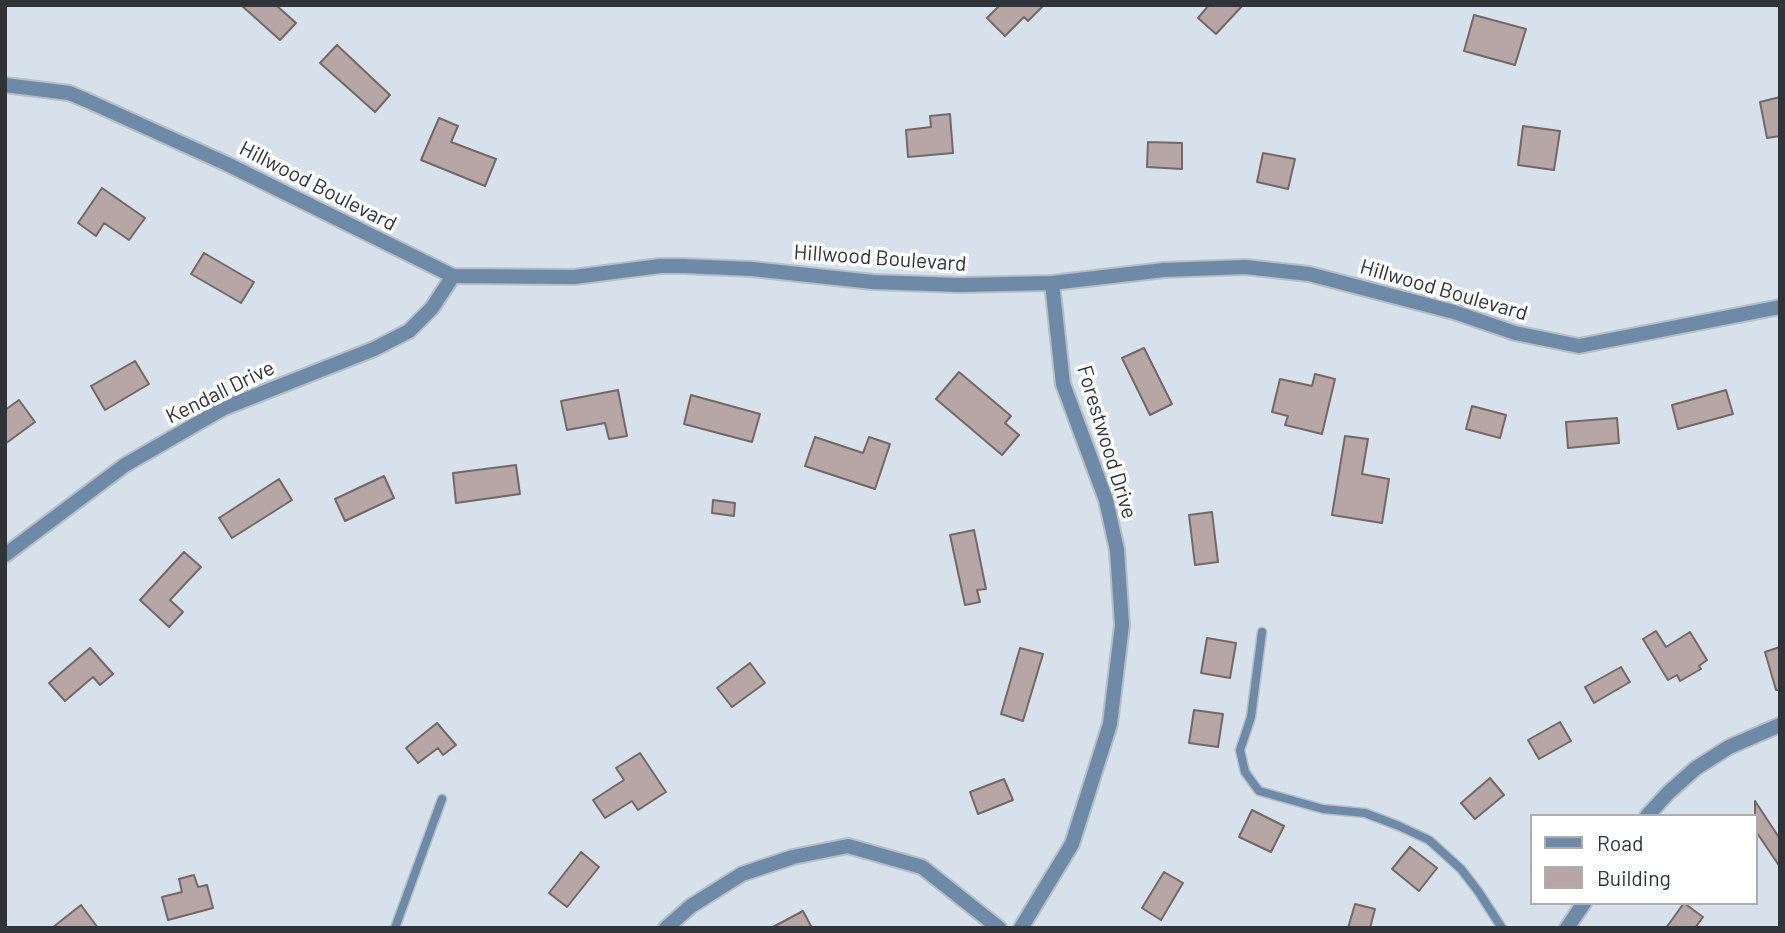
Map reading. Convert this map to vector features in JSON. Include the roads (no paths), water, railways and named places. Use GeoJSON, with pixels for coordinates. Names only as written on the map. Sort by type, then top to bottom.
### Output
{"type":"FeatureCollection","features":[{"type":"Feature","properties":{"kind":"street","name":"Hillwood Boulevard"},"geometry":{"type":"LineString","coordinates":[[5,85],[69,93],[86,100],[227,164],[453,276],[574,277],[660,266],[682,266],[752,269],[890,283],[1052,284],[1164,270],[1245,267],[1309,274],[1443,309],[1515,332],[1579,346],[1780,307]]}},
{"type":"Feature","properties":{"kind":"street","name":"Kendall Drive"},"geometry":{"type":"LineString","coordinates":[[5,555],[125,465],[224,408],[374,349],[409,331],[432,307],[453,276]]}},
{"type":"Feature","properties":{"kind":"street","name":"Forestwood Drive"},"geometry":{"type":"LineString","coordinates":[[1021,928],[1072,844],[1110,724],[1122,625],[1117,550],[1105,500],[1063,384],[1052,284]]}},
{"type":"Feature","properties":{"kind":"street"},"geometry":{"type":"LineString","coordinates":[[1649,814],[1696,768],[1729,747],[1780,726]]}},
{"type":"Feature","properties":{"kind":"street"},"geometry":{"type":"LineString","coordinates":[[666,928],[691,906],[742,874],[793,857],[848,846],[922,867],[999,928]]}},
{"type":"Feature","properties":{"kind":"street"},"geometry":{"type":"LineString","coordinates":[[1567,928],[1583,905]]}},
{"type":"Feature","properties":{"kind":"lane"},"geometry":{"type":"LineString","coordinates":[[1262,632],[1251,717],[1240,750],[1245,772],[1259,792],[1323,809],[1365,813],[1399,825],[1429,840],[1461,869],[1502,928]]}},
{"type":"Feature","properties":{"kind":"lane"},"geometry":{"type":"LineString","coordinates":[[395,928],[442,799]]}}]}
